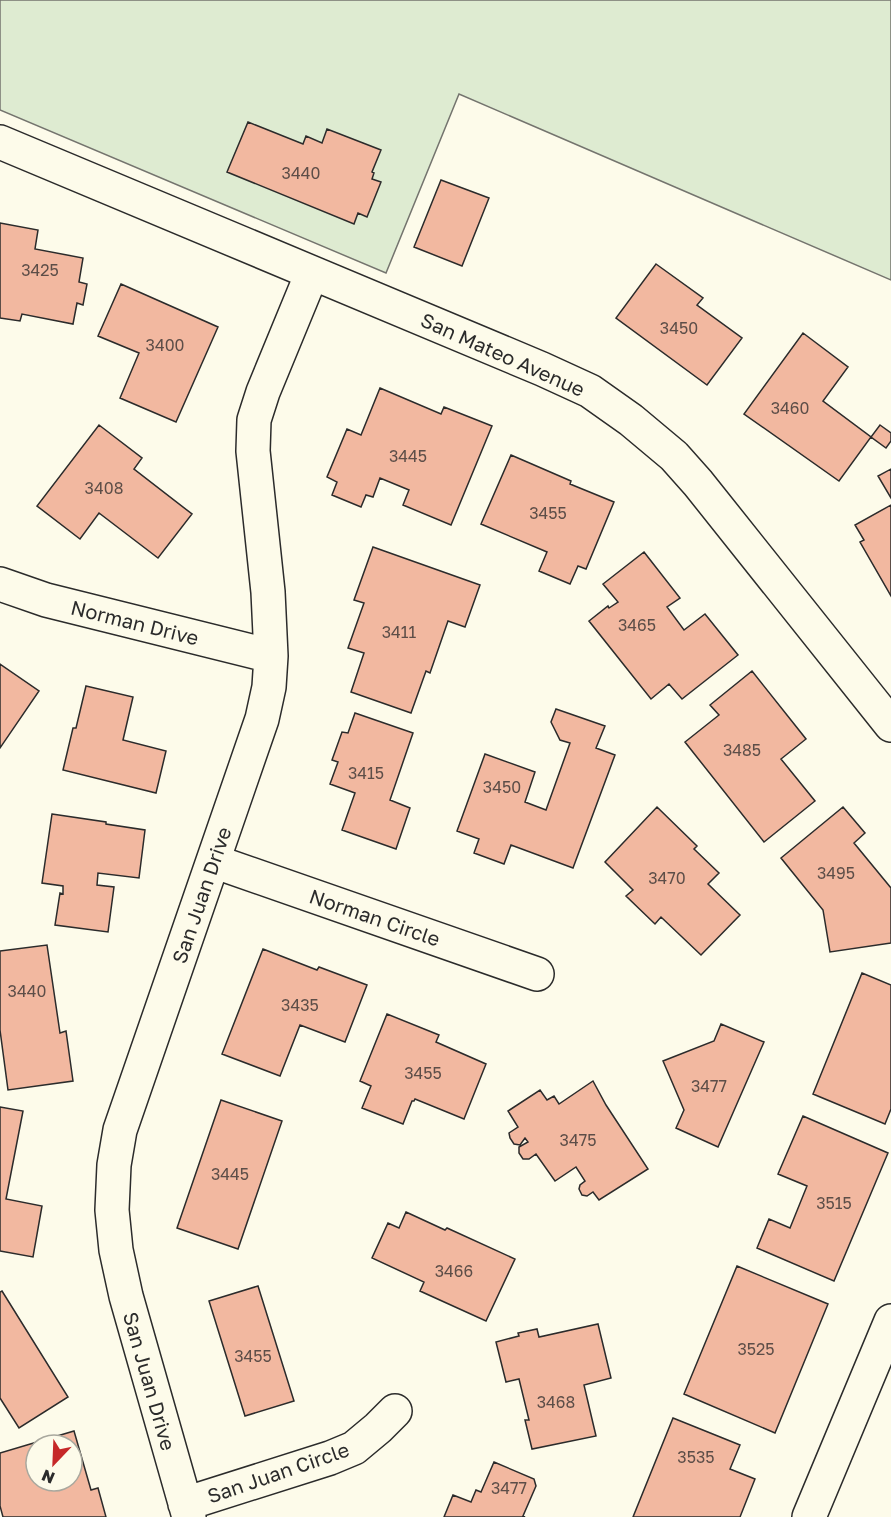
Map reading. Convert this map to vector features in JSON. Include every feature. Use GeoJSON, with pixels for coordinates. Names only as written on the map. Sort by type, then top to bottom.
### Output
{"type":"FeatureCollection","features":[{"type":"Feature","properties":{"kind":"street","name":"San Mateo Avenue"},"geometry":{"type":"LineString","coordinates":[[0,142],[590,391],[631,420],[674,456],[890,720]]}},
{"type":"Feature","properties":{"kind":"street","name":"San Juan Drive"},"geometry":{"type":"LineString","coordinates":[[187,1510],[126,1296],[116,1250],[112,1210],[114,1165],[120,1130],[262,719],[271,656],[268,592],[253,451],[254,420],[263,392],[312,273]]}},
{"type":"Feature","properties":{"kind":"street","name":"Norman Drive"},"geometry":{"type":"LineString","coordinates":[[0,584],[46,600],[271,656]]}},
{"type":"Feature","properties":{"kind":"street","name":"Norman Circle"},"geometry":{"type":"LineString","coordinates":[[213,861],[537,974]]}},
{"type":"Feature","properties":{"kind":"street"},"geometry":{"type":"LineString","coordinates":[[809,1517],[891,1321]]}},
{"type":"Feature","properties":{"kind":"street","name":"San Juan Circle"},"geometry":{"type":"LineString","coordinates":[[187,1510],[354,1448],[395,1411]]}},
{"type":"Feature","properties":{"kind":"green space"},"geometry":{"type":"Polygon","coordinates":[[[0,0],[891,0],[891,280],[459,94],[386,273],[0,110],[0,0]]]}},
{"type":"Feature","properties":{"kind":"building"},"geometry":{"type":"Polygon","coordinates":[[[248,122],[303,144],[306,136],[322,143],[327,129],[381,150],[372,172],[374,173],[372,179],[381,182],[367,217],[358,213],[354,224],[227,172],[248,122]]]}},
{"type":"Feature","properties":{"kind":"building"},"geometry":{"type":"Polygon","coordinates":[[[441,180],[489,198],[462,266],[414,247],[441,180]]]}},
{"type":"Feature","properties":{"kind":"building"},"geometry":{"type":"Polygon","coordinates":[[[0,223],[38,230],[35,249],[83,258],[79,282],[87,284],[83,305],[77,303],[73,324],[22,314],[20,321],[0,318],[0,223]]]}},
{"type":"Feature","properties":{"kind":"building"},"geometry":{"type":"Polygon","coordinates":[[[656,264],[703,298],[697,305],[742,338],[707,385],[616,318],[656,264]]]}},
{"type":"Feature","properties":{"kind":"building"},"geometry":{"type":"Polygon","coordinates":[[[121,284],[218,327],[176,422],[120,398],[139,353],[98,336],[121,284]]]}},
{"type":"Feature","properties":{"kind":"building"},"geometry":{"type":"Polygon","coordinates":[[[803,333],[848,367],[823,401],[871,437],[839,481],[744,414],[803,333]]]}},
{"type":"Feature","properties":{"kind":"building"},"geometry":{"type":"Polygon","coordinates":[[[380,388],[441,414],[444,407],[492,426],[451,525],[403,505],[409,490],[380,478],[373,497],[366,495],[361,507],[332,495],[337,482],[327,477],[347,429],[361,435],[380,388]]]}},
{"type":"Feature","properties":{"kind":"building"},"geometry":{"type":"Polygon","coordinates":[[[99,425],[142,458],[134,469],[192,514],[158,558],[99,513],[80,539],[37,506],[99,425]]]}},
{"type":"Feature","properties":{"kind":"building"},"geometry":{"type":"Polygon","coordinates":[[[880,425],[891,433],[891,441],[886,448],[871,437],[880,425]]]}},
{"type":"Feature","properties":{"kind":"building"},"geometry":{"type":"Polygon","coordinates":[[[511,455],[571,481],[570,484],[614,502],[586,569],[578,566],[570,584],[539,571],[547,552],[481,524],[511,455]]]}},
{"type":"Feature","properties":{"kind":"building"},"geometry":{"type":"Polygon","coordinates":[[[891,469],[891,498],[878,476],[891,469]]]}},
{"type":"Feature","properties":{"kind":"building"},"geometry":{"type":"Polygon","coordinates":[[[891,505],[891,596],[860,542],[864,540],[855,525],[891,505]]]}},
{"type":"Feature","properties":{"kind":"building"},"geometry":{"type":"Polygon","coordinates":[[[373,547],[480,585],[465,627],[448,621],[430,673],[426,671],[411,713],[351,692],[364,653],[348,648],[364,603],[354,600],[373,547]]]}},
{"type":"Feature","properties":{"kind":"building"},"geometry":{"type":"Polygon","coordinates":[[[644,552],[680,598],[667,607],[684,630],[705,614],[738,655],[682,699],[669,684],[651,699],[589,621],[608,606],[609,608],[618,602],[603,584],[644,552]]]}},
{"type":"Feature","properties":{"kind":"building"},"geometry":{"type":"Polygon","coordinates":[[[0,664],[39,691],[0,748],[0,664]]]}},
{"type":"Feature","properties":{"kind":"building"},"geometry":{"type":"Polygon","coordinates":[[[752,671],[806,739],[781,759],[815,801],[764,842],[685,742],[719,715],[710,705],[752,671]]]}},
{"type":"Feature","properties":{"kind":"building"},"geometry":{"type":"Polygon","coordinates":[[[86,686],[133,697],[123,740],[166,751],[156,793],[63,770],[86,686]]]}},
{"type":"Feature","properties":{"kind":"building"},"geometry":{"type":"Polygon","coordinates":[[[556,709],[605,726],[596,748],[615,755],[573,868],[511,845],[504,864],[474,853],[479,839],[457,831],[485,754],[535,772],[525,802],[546,810],[570,743],[560,740],[551,722],[556,709]]]}},
{"type":"Feature","properties":{"kind":"building"},"geometry":{"type":"Polygon","coordinates":[[[355,713],[413,733],[390,800],[410,808],[396,849],[342,830],[355,793],[330,784],[338,762],[332,760],[342,732],[348,733],[355,713]]]}},
{"type":"Feature","properties":{"kind":"building"},"geometry":{"type":"Polygon","coordinates":[[[657,807],[697,846],[694,849],[719,873],[708,884],[740,915],[701,955],[661,917],[655,924],[626,896],[633,890],[605,862],[657,807]]]}},
{"type":"Feature","properties":{"kind":"building"},"geometry":{"type":"Polygon","coordinates":[[[843,807],[865,833],[854,843],[891,888],[891,943],[830,952],[823,910],[781,858],[843,807]]]}},
{"type":"Feature","properties":{"kind":"building"},"geometry":{"type":"Polygon","coordinates":[[[52,814],[145,830],[139,878],[98,873],[97,885],[114,887],[108,932],[55,925],[63,886],[42,883],[52,814]]]}},
{"type":"Feature","properties":{"kind":"building"},"geometry":{"type":"Polygon","coordinates":[[[47,945],[60,1033],[66,1031],[73,1081],[8,1090],[0,1030],[0,951],[47,945]]]}},
{"type":"Feature","properties":{"kind":"building"},"geometry":{"type":"Polygon","coordinates":[[[263,949],[317,970],[319,967],[367,985],[345,1042],[300,1025],[280,1076],[222,1054],[263,949]]]}},
{"type":"Feature","properties":{"kind":"building"},"geometry":{"type":"Polygon","coordinates":[[[862,973],[891,985],[891,1109],[885,1124],[813,1094],[862,973]]]}},
{"type":"Feature","properties":{"kind":"building"},"geometry":{"type":"Polygon","coordinates":[[[387,1014],[439,1035],[436,1042],[486,1064],[464,1119],[415,1099],[412,1101],[403,1124],[362,1108],[371,1086],[360,1081],[387,1014]]]}},
{"type":"Feature","properties":{"kind":"building"},"geometry":{"type":"Polygon","coordinates":[[[721,1024],[764,1042],[718,1147],[676,1128],[684,1110],[663,1061],[714,1041],[721,1024]]]}},
{"type":"Feature","properties":{"kind":"building"},"geometry":{"type":"Polygon","coordinates":[[[593,1081],[648,1169],[599,1200],[593,1192],[587,1196],[582,1195],[579,1189],[585,1181],[576,1167],[555,1181],[536,1154],[529,1159],[523,1159],[519,1153],[519,1147],[528,1142],[525,1138],[520,1145],[514,1144],[509,1133],[518,1127],[508,1111],[540,1090],[547,1100],[554,1096],[559,1104],[593,1081]]]}},
{"type":"Feature","properties":{"kind":"building"},"geometry":{"type":"Polygon","coordinates":[[[221,1100],[282,1121],[238,1249],[177,1228],[221,1100]]]}},
{"type":"Feature","properties":{"kind":"building"},"geometry":{"type":"Polygon","coordinates":[[[0,1107],[23,1111],[6,1199],[42,1206],[33,1257],[0,1251],[0,1107]]]}},
{"type":"Feature","properties":{"kind":"building"},"geometry":{"type":"Polygon","coordinates":[[[803,1116],[888,1153],[834,1281],[757,1248],[769,1219],[790,1228],[807,1186],[778,1174],[803,1116]]]}},
{"type":"Feature","properties":{"kind":"building"},"geometry":{"type":"Polygon","coordinates":[[[406,1212],[515,1259],[486,1321],[420,1291],[424,1282],[372,1258],[388,1223],[399,1228],[406,1212]]]}},
{"type":"Feature","properties":{"kind":"building"},"geometry":{"type":"Polygon","coordinates":[[[737,1266],[828,1304],[775,1433],[684,1394],[737,1266]]]}},
{"type":"Feature","properties":{"kind":"building"},"geometry":{"type":"Polygon","coordinates":[[[258,1286],[294,1401],[245,1416],[209,1301],[258,1286]]]}},
{"type":"Feature","properties":{"kind":"building"},"geometry":{"type":"Polygon","coordinates":[[[2,1291],[68,1397],[19,1428],[0,1398],[0,1292],[2,1291]]]}},
{"type":"Feature","properties":{"kind":"building"},"geometry":{"type":"Polygon","coordinates":[[[598,1324],[611,1378],[584,1385],[596,1436],[532,1449],[525,1420],[529,1420],[519,1379],[506,1382],[496,1342],[519,1336],[518,1333],[537,1329],[539,1337],[598,1324]]]}},
{"type":"Feature","properties":{"kind":"building"},"geometry":{"type":"Polygon","coordinates":[[[673,1418],[740,1445],[730,1469],[755,1479],[740,1517],[633,1517],[673,1418]]]}},
{"type":"Feature","properties":{"kind":"building"},"geometry":{"type":"Polygon","coordinates":[[[24,1446],[24,1493],[84,1493],[84,1466],[91,1490],[98,1488],[106,1517],[3,1517],[0,1506],[0,1453],[24,1446]]]}},
{"type":"Feature","properties":{"kind":"building"},"geometry":{"type":"Polygon","coordinates":[[[494,1462],[534,1479],[536,1486],[523,1516],[525,1517],[444,1517],[453,1495],[471,1502],[476,1490],[481,1492],[494,1462]]]}}]}
